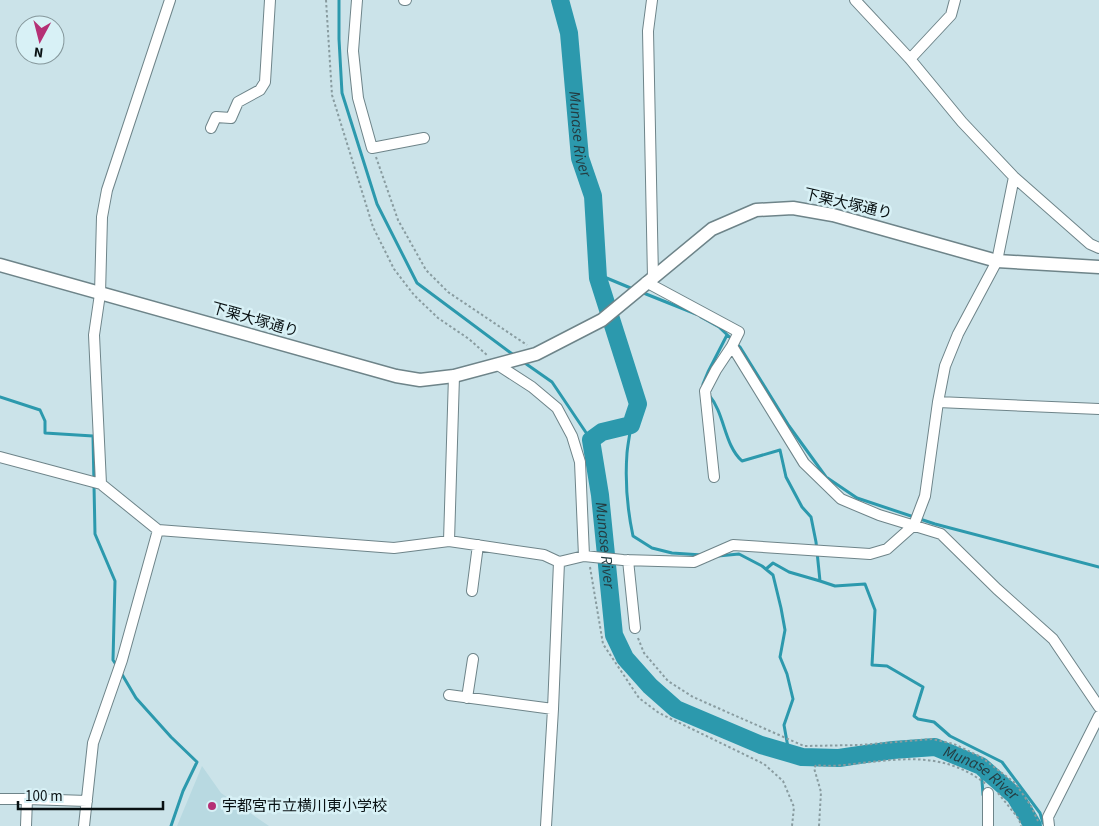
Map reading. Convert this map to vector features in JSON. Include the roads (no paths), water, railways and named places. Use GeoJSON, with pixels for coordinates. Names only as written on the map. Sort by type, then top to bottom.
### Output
{"type":"FeatureCollection","features":[{"type":"Feature","properties":{"kind":"street"},"geometry":{"type":"LineString","coordinates":[[102,484],[94,335],[100,294],[102,217],[107,190],[170,0]]}},
{"type":"Feature","properties":{"kind":"street"},"geometry":{"type":"LineString","coordinates":[[211,128],[216,117],[230,118],[238,102],[260,90],[265,82],[270,0]]}},
{"type":"Feature","properties":{"kind":"street"},"geometry":{"type":"LineString","coordinates":[[356,0],[353,50],[358,98],[372,148],[424,138]]}},
{"type":"Feature","properties":{"kind":"street"},"geometry":{"type":"LineString","coordinates":[[652,0],[648,31],[650,280],[740,332],[705,391],[714,476]]}},
{"type":"Feature","properties":{"kind":"street"},"geometry":{"type":"LineString","coordinates":[[855,0],[910,59],[962,122],[1014,177],[1090,244],[1099,248]]}},
{"type":"Feature","properties":{"kind":"street"},"geometry":{"type":"LineString","coordinates":[[910,59],[952,15],[955,0]]}},
{"type":"Feature","properties":{"kind":"street"},"geometry":{"type":"LineString","coordinates":[[0,457],[102,484],[158,530],[394,548],[449,541],[544,555],[559,562],[588,557],[694,562],[733,545],[870,554],[887,549],[914,525],[925,496],[945,366],[958,334],[997,261],[1014,177]]}},
{"type":"Feature","properties":{"kind":"street","name":"下栗大塚通り"},"geometry":{"type":"LineString","coordinates":[[0,265],[396,376],[420,380],[454,376],[501,365],[538,353],[602,320],[712,229],[756,210],[794,208],[834,215],[997,261],[1099,267]]}},
{"type":"Feature","properties":{"kind":"street"},"geometry":{"type":"LineString","coordinates":[[732,346],[804,463],[841,499],[879,515],[941,534],[997,589],[1053,639],[1099,707]]}},
{"type":"Feature","properties":{"kind":"street"},"geometry":{"type":"LineString","coordinates":[[501,365],[557,408],[572,436],[580,462],[588,557]]}},
{"type":"Feature","properties":{"kind":"street"},"geometry":{"type":"LineString","coordinates":[[449,541],[454,376]]}},
{"type":"Feature","properties":{"kind":"street"},"geometry":{"type":"LineString","coordinates":[[938,402],[1099,409]]}},
{"type":"Feature","properties":{"kind":"street"},"geometry":{"type":"LineString","coordinates":[[84,826],[94,743],[122,660],[158,530]]}},
{"type":"Feature","properties":{"kind":"street"},"geometry":{"type":"LineString","coordinates":[[472,591],[478,545]]}},
{"type":"Feature","properties":{"kind":"street"},"geometry":{"type":"LineString","coordinates":[[626,560],[635,628]]}},
{"type":"Feature","properties":{"kind":"street"},"geometry":{"type":"LineString","coordinates":[[546,826],[554,709],[559,562]]}},
{"type":"Feature","properties":{"kind":"street"},"geometry":{"type":"LineString","coordinates":[[466,698],[473,659]]}},
{"type":"Feature","properties":{"kind":"street"},"geometry":{"type":"LineString","coordinates":[[449,695],[554,709]]}},
{"type":"Feature","properties":{"kind":"street"},"geometry":{"type":"LineString","coordinates":[[1049,826],[1048,817],[1099,716]]}},
{"type":"Feature","properties":{"kind":"street"},"geometry":{"type":"LineString","coordinates":[[988,826],[989,789]]}},
{"type":"Feature","properties":{"kind":"street"},"geometry":{"type":"LineString","coordinates":[[0,799],[87,801]]}},
{"type":"Feature","properties":{"kind":"street"},"geometry":{"type":"LineString","coordinates":[[26,826],[27,799]]}},
{"type":"Feature","properties":{"kind":"waterway"},"geometry":{"type":"LineString","coordinates":[[339,0],[342,93],[377,204],[417,283],[515,356]]}},
{"type":"Feature","properties":{"kind":"waterway","name":"Munase River"},"geometry":{"type":"LineString","coordinates":[[560,0],[569,33],[580,158],[593,196],[598,278],[638,404],[631,425],[602,432],[591,440],[600,495],[614,635],[625,658],[650,686],[676,709],[761,745],[802,757],[839,758],[893,750],[935,747],[981,766],[1015,796],[1033,826]]}},
{"type":"Feature","properties":{"kind":"waterway"},"geometry":{"type":"LineString","coordinates":[[597,274],[633,289]]}},
{"type":"Feature","properties":{"kind":"waterway"},"geometry":{"type":"LineString","coordinates":[[641,292],[696,314]]}},
{"type":"Feature","properties":{"kind":"waterway"},"geometry":{"type":"LineString","coordinates":[[701,317],[719,327],[740,347],[789,426],[826,477],[857,498],[935,524],[1099,567]]}},
{"type":"Feature","properties":{"kind":"waterway"},"geometry":{"type":"LineString","coordinates":[[703,384],[727,335]]}},
{"type":"Feature","properties":{"kind":"waterway"},"geometry":{"type":"LineString","coordinates":[[522,361],[552,382],[591,440]]}},
{"type":"Feature","properties":{"kind":"waterway"},"geometry":{"type":"LineString","coordinates":[[709,395],[718,411],[732,447],[742,461],[780,450],[786,477],[802,507],[811,517],[820,581],[835,586],[865,584],[875,610],[872,665],[887,666],[923,687],[914,716],[918,719],[934,722],[950,736],[1002,762],[1040,813],[1043,823],[1047,824]]}},
{"type":"Feature","properties":{"kind":"waterway"},"geometry":{"type":"LineString","coordinates":[[0,397],[40,410],[45,421],[45,433],[93,436],[95,534],[115,581],[113,660],[117,666]]}},
{"type":"Feature","properties":{"kind":"waterway"},"geometry":{"type":"LineString","coordinates":[[631,425],[626,473],[628,505],[633,536],[652,548],[672,553],[702,555]]}},
{"type":"Feature","properties":{"kind":"waterway"},"geometry":{"type":"LineString","coordinates":[[718,556],[739,554],[762,566],[773,575],[785,630],[780,657],[787,674],[793,699],[784,725],[789,753]]}},
{"type":"Feature","properties":{"kind":"waterway"},"geometry":{"type":"LineString","coordinates":[[766,569],[773,563],[789,572],[820,581]]}},
{"type":"Feature","properties":{"kind":"waterway"},"geometry":{"type":"LineString","coordinates":[[120,671],[136,698],[171,737],[197,762],[183,791],[171,826]]}},
{"type":"Feature","properties":{"kind":"waterway"},"geometry":{"type":"LineString","coordinates":[[981,766],[983,795]]}},
{"type":"Feature","properties":{"kind":"place","name":"宇都宮市立横川東小学校"},"geometry":{"type":"Point","coordinates":[212,806]}}]}
